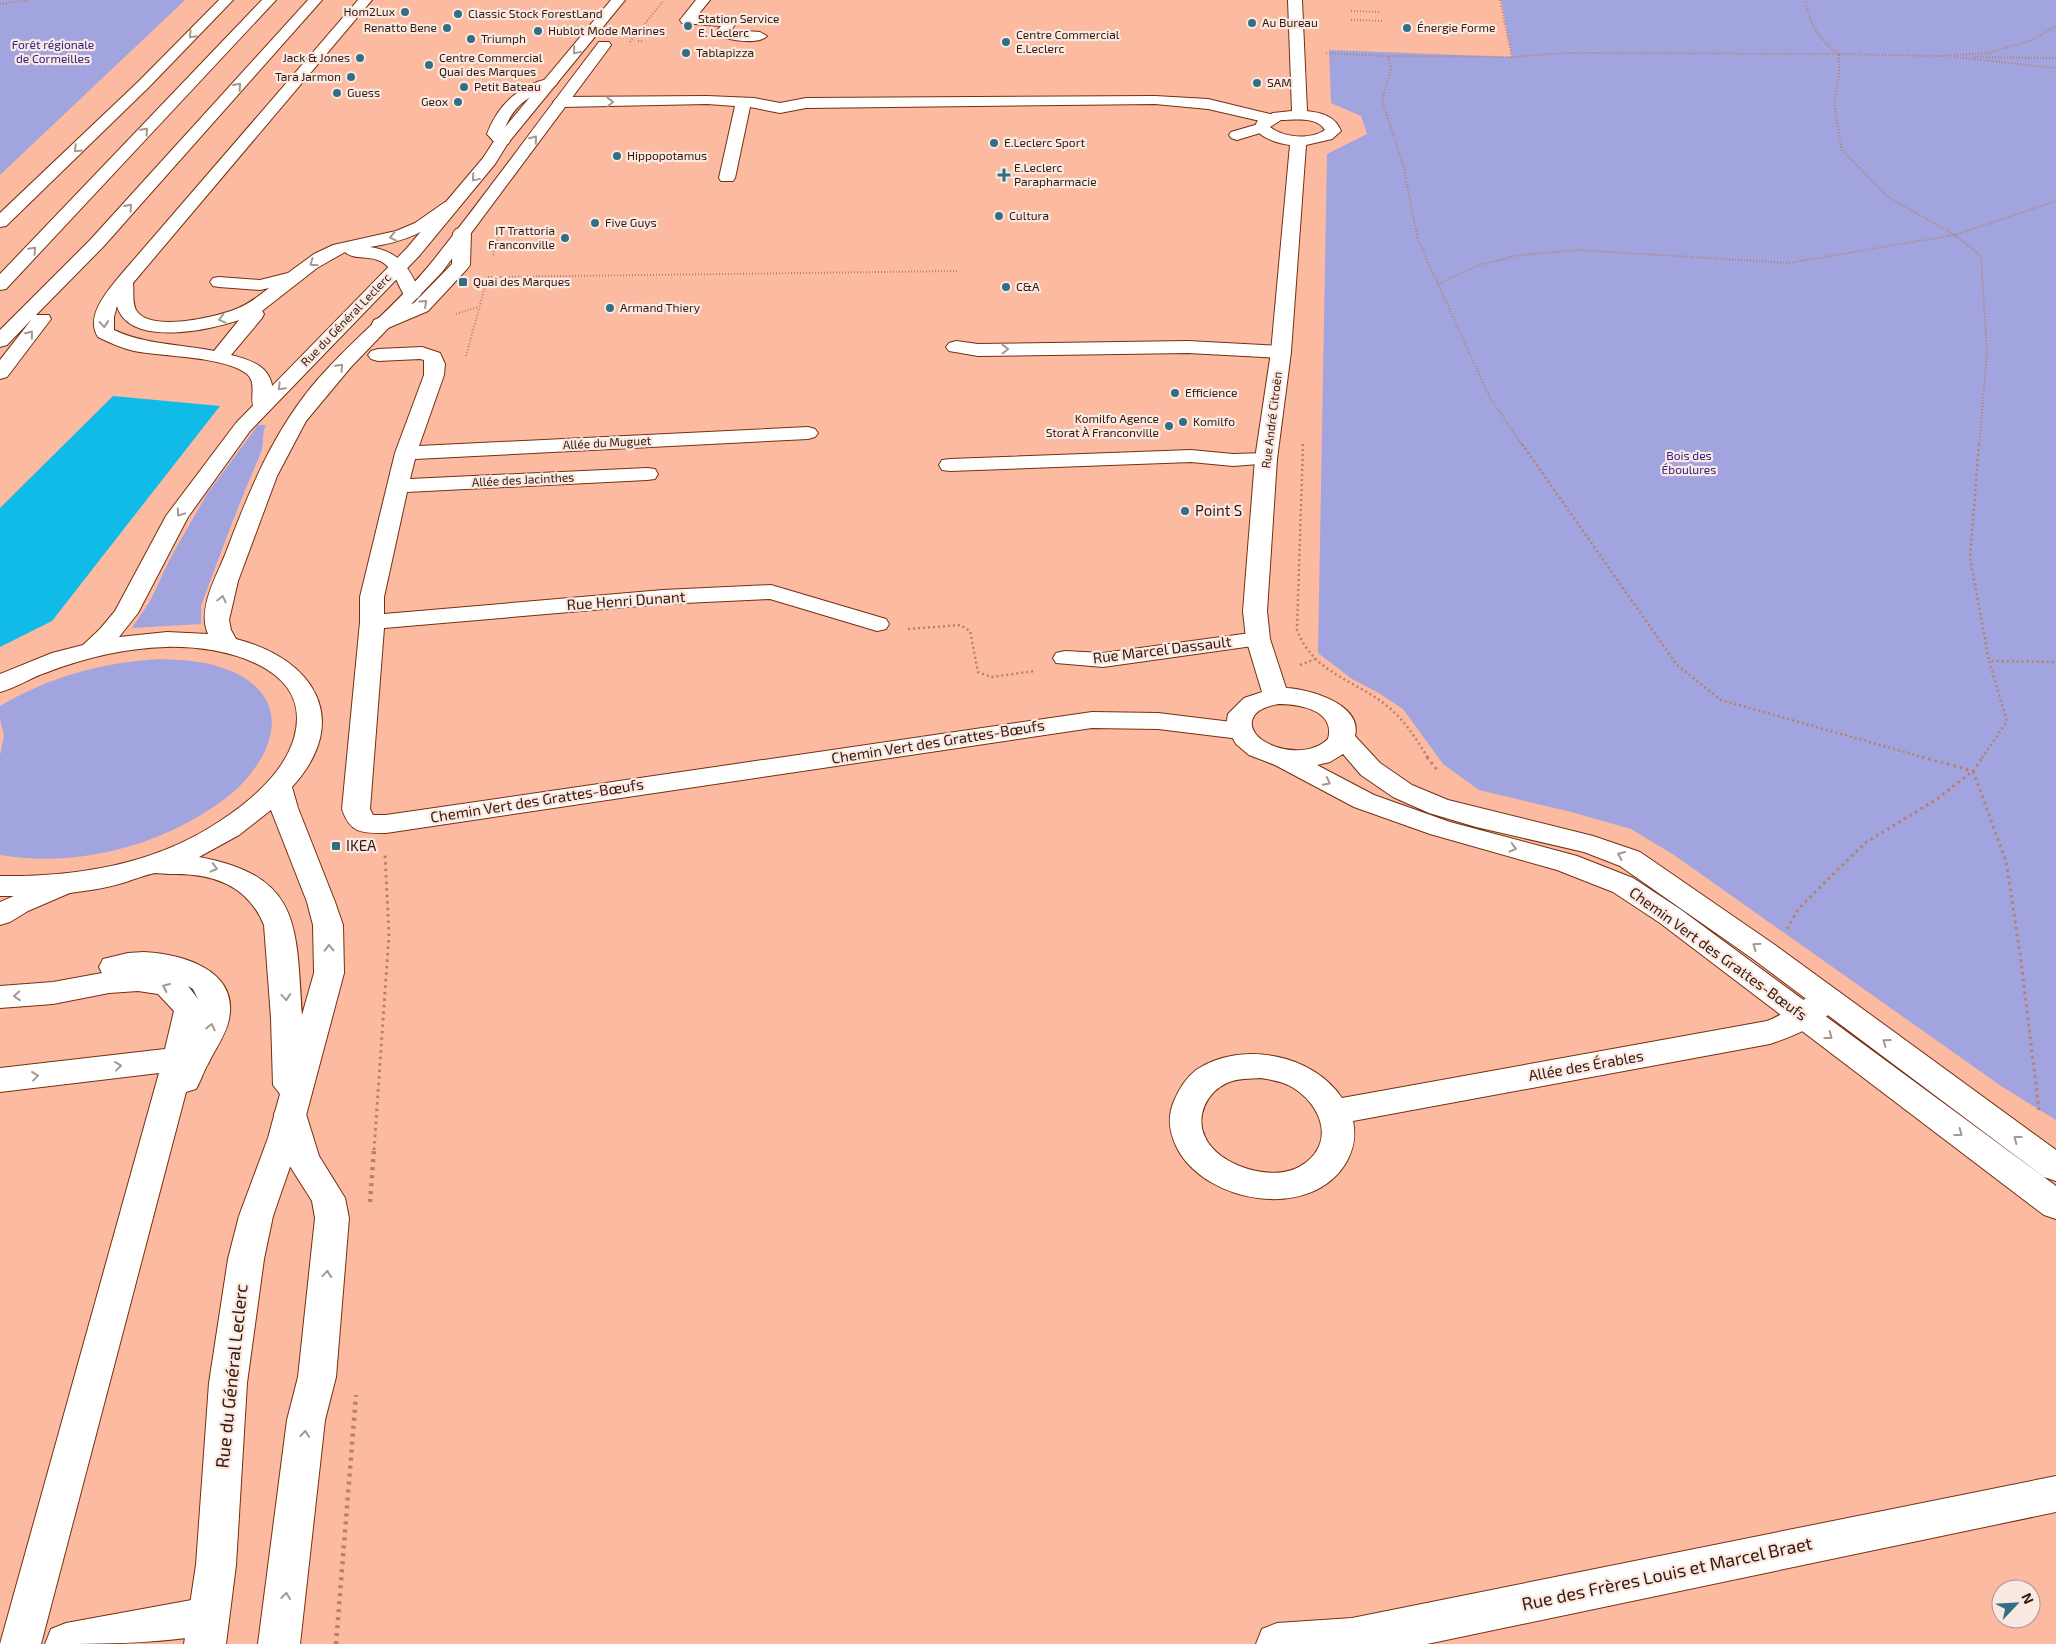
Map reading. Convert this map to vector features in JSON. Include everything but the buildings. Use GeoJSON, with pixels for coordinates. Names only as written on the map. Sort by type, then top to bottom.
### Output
{"type":"FeatureCollection","features":[{"type":"Feature","properties":{"kind":"main road"},"geometry":{"type":"LineString","coordinates":[[0,222],[144,84],[226,0]]}},
{"type":"Feature","properties":{"kind":"main road"},"geometry":{"type":"LineString","coordinates":[[0,285],[269,0]]}},
{"type":"Feature","properties":{"kind":"main road"},"geometry":{"type":"LineString","coordinates":[[0,341],[97,243],[315,0]]}},
{"type":"Feature","properties":{"kind":"main road"},"geometry":{"type":"LineString","coordinates":[[262,406],[261,380],[256,372],[220,357],[134,345],[105,333],[103,320],[105,307],[124,282],[365,0]]}},
{"type":"Feature","properties":{"kind":"main road","name":"Rue du Général Leclerc"},"geometry":{"type":"LineString","coordinates":[[91,650],[109,634],[126,613],[177,516],[243,427],[399,266],[489,161],[502,141],[618,0]]}},
{"type":"Feature","properties":{"kind":"main road"},"geometry":{"type":"LineString","coordinates":[[1295,0],[1300,115]]}},
{"type":"Feature","properties":{"kind":"main road"},"geometry":{"type":"LineString","coordinates":[[677,31],[700,3]]}},
{"type":"Feature","properties":{"kind":"main road"},"geometry":{"type":"LineString","coordinates":[[687,20],[730,22],[716,37],[761,38]]}},
{"type":"Feature","properties":{"kind":"main road","name":"Rue du Général Leclerc"},"geometry":{"type":"LineString","coordinates":[[227,645],[218,628],[219,612],[232,565],[251,511],[279,448],[308,403],[381,324],[412,294],[452,248],[614,31]]}},
{"type":"Feature","properties":{"kind":"main road"},"geometry":{"type":"LineString","coordinates":[[561,102],[707,100],[749,103],[780,108],[806,103],[1155,100],[1208,104],[1265,123],[1274,137],[1298,141],[1324,137],[1332,131],[1330,124],[1325,121],[1300,115],[1265,123],[1237,135]]}},
{"type":"Feature","properties":{"kind":"main road"},"geometry":{"type":"LineString","coordinates":[[727,178],[749,103]]}},
{"type":"Feature","properties":{"kind":"main road","name":"Rue André Citroën"},"geometry":{"type":"LineString","coordinates":[[1276,696],[1258,639],[1255,611],[1266,458],[1282,346],[1298,141]]}},
{"type":"Feature","properties":{"kind":"main road"},"geometry":{"type":"LineString","coordinates":[[124,282],[127,310],[139,322],[151,326],[169,327],[206,324],[252,309],[269,298],[293,277],[334,250],[407,233],[451,206]]}},
{"type":"Feature","properties":{"kind":"main road"},"geometry":{"type":"LineString","coordinates":[[381,324],[421,307],[461,265],[462,233]]}},
{"type":"Feature","properties":{"kind":"main road"},"geometry":{"type":"LineString","coordinates":[[0,373],[97,243]]}},
{"type":"Feature","properties":{"kind":"main road"},"geometry":{"type":"LineString","coordinates":[[334,250],[370,252],[385,256],[399,266],[412,294]]}},
{"type":"Feature","properties":{"kind":"main road"},"geometry":{"type":"LineString","coordinates":[[219,282],[260,285],[293,277]]}},
{"type":"Feature","properties":{"kind":"main road"},"geometry":{"type":"LineString","coordinates":[[124,282],[144,281]]}},
{"type":"Feature","properties":{"kind":"main road"},"geometry":{"type":"LineString","coordinates":[[220,357],[256,314],[252,309]]}},
{"type":"Feature","properties":{"kind":"main road"},"geometry":{"type":"LineString","coordinates":[[956,347],[978,350],[1282,346]]}},
{"type":"Feature","properties":{"kind":"main road","name":"Chemin Vert des Grattes-Bœufs"},"geometry":{"type":"LineString","coordinates":[[378,355],[422,353],[433,357],[435,364],[434,375],[406,453],[372,597],[372,622],[356,809],[359,818],[366,824],[386,824],[1092,720],[1158,721],[1240,731]]}},
{"type":"Feature","properties":{"kind":"main road","name":"Allée du Muguet"},"geometry":{"type":"LineString","coordinates":[[406,453],[808,433]]}},
{"type":"Feature","properties":{"kind":"main road"},"geometry":{"type":"LineString","coordinates":[[950,465],[1191,456],[1233,460],[1266,458]]}},
{"type":"Feature","properties":{"kind":"main road","name":"Allée des Jacinthes"},"geometry":{"type":"LineString","coordinates":[[398,486],[647,474]]}},
{"type":"Feature","properties":{"kind":"main road","name":"Rue Henri Dunant"},"geometry":{"type":"LineString","coordinates":[[372,622],[663,597],[771,592],[877,624]]}},
{"type":"Feature","properties":{"kind":"main road","name":"Rue Marcel Dassault"},"geometry":{"type":"LineString","coordinates":[[1065,658],[1103,660],[1258,639]]}},
{"type":"Feature","properties":{"kind":"main road"},"geometry":{"type":"LineString","coordinates":[[0,684],[34,668],[91,650],[129,644],[176,640],[227,645],[255,653],[277,664],[295,679],[306,697],[310,718],[307,740],[297,763],[279,787],[254,810],[224,831],[188,850],[148,866],[106,878],[62,885],[0,886]]}},
{"type":"Feature","properties":{"kind":"main road"},"geometry":{"type":"LineString","coordinates":[[1276,696],[1303,697],[1326,707],[1341,722],[1343,730],[1342,738],[1336,747],[1326,753],[1300,759],[1284,759],[1256,749],[1246,741],[1240,731],[1241,715],[1246,708],[1264,698],[1276,696]]}},
{"type":"Feature","properties":{"kind":"main road"},"geometry":{"type":"LineString","coordinates":[[1342,738],[1369,770],[1392,786],[1426,802],[1565,850]]}},
{"type":"Feature","properties":{"kind":"main road","name":"Chemin Vert des Grattes-Bœufs"},"geometry":{"type":"LineString","coordinates":[[1284,759],[1364,801],[1440,828],[1565,850],[1815,1008],[2056,1205]]}},
{"type":"Feature","properties":{"kind":"main road","name":"Rue du Général Leclerc"},"geometry":{"type":"LineString","coordinates":[[207,1631],[216,1565],[228,1383],[246,1259],[256,1216],[284,1138],[329,973],[328,925],[321,902],[284,808],[279,787]]}},
{"type":"Feature","properties":{"kind":"main road","name":"Rue du Général Leclerc"},"geometry":{"type":"LineString","coordinates":[[148,866],[188,864],[217,868],[250,884],[270,907],[279,925],[280,934],[289,1032],[290,1114]]}},
{"type":"Feature","properties":{"kind":"main road"},"geometry":{"type":"LineString","coordinates":[[0,915],[18,904],[62,885]]}},
{"type":"Feature","properties":{"kind":"main road"},"geometry":{"type":"LineString","coordinates":[[35,1644],[189,1066],[208,1038],[215,1010],[207,985],[193,974],[178,967],[160,964],[124,964],[92,974],[51,993]]}},
{"type":"Feature","properties":{"kind":"main road"},"geometry":{"type":"LineString","coordinates":[[0,997],[51,993],[117,982],[142,981],[164,984],[180,996],[190,1011],[180,1059],[20,1644]]}},
{"type":"Feature","properties":{"kind":"main road"},"geometry":{"type":"LineString","coordinates":[[1815,1008],[2056,1168]]}},
{"type":"Feature","properties":{"kind":"main road","name":"Allée des Érables"},"geometry":{"type":"LineString","coordinates":[[1335,1112],[1770,1032],[1792,1024],[1815,1008]]}},
{"type":"Feature","properties":{"kind":"main road"},"geometry":{"type":"LineString","coordinates":[[0,1080],[180,1059]]}},
{"type":"Feature","properties":{"kind":"main road"},"geometry":{"type":"LineString","coordinates":[[1261,1066],[1284,1071],[1306,1080],[1324,1095],[1335,1112],[1339,1130],[1336,1148],[1327,1164],[1310,1177],[1282,1185],[1266,1186],[1242,1182],[1220,1173],[1202,1159],[1190,1142],[1185,1122],[1188,1103],[1198,1087],[1215,1075],[1236,1068],[1261,1066]]}},
{"type":"Feature","properties":{"kind":"main road"},"geometry":{"type":"LineString","coordinates":[[279,1644],[306,1420],[317,1378],[332,1218],[328,1198],[303,1160],[290,1114]]}},
{"type":"Feature","properties":{"kind":"main road","name":"Rue des Frères Louis et Marcel Braet"},"geometry":{"type":"LineString","coordinates":[[1277,1644],[1353,1641],[2056,1494]]}},
{"type":"Feature","properties":{"kind":"main road"},"geometry":{"type":"LineString","coordinates":[[66,1644],[207,1631]]}},
{"type":"Feature","properties":{"kind":"path"},"geometry":{"type":"LineString","coordinates":[[0,4],[29,0]]}},
{"type":"Feature","properties":{"kind":"path"},"geometry":{"type":"LineString","coordinates":[[1500,0],[1512,57]]}},
{"type":"Feature","properties":{"kind":"path"},"geometry":{"type":"LineString","coordinates":[[1805,0],[1819,41],[1839,54]]}},
{"type":"Feature","properties":{"kind":"path"},"geometry":{"type":"LineString","coordinates":[[1351,11],[1381,12]]}},
{"type":"Feature","properties":{"kind":"path"},"geometry":{"type":"LineString","coordinates":[[1351,20],[1384,21]]}},
{"type":"Feature","properties":{"kind":"path"},"geometry":{"type":"LineString","coordinates":[[1941,56],[1988,53],[2032,40],[2056,26]]}},
{"type":"Feature","properties":{"kind":"path"},"geometry":{"type":"LineString","coordinates":[[638,41],[644,41]]}},
{"type":"Feature","properties":{"kind":"path"},"geometry":{"type":"LineString","coordinates":[[1318,53],[1388,56],[1512,57],[1566,53],[1839,54],[2056,58]]}},
{"type":"Feature","properties":{"kind":"path"},"geometry":{"type":"LineString","coordinates":[[1785,932],[1799,908],[1865,843],[1937,799],[1973,771],[2007,721],[1989,661],[1970,558],[1987,353],[1981,256],[1955,235],[1888,197],[1842,150],[1834,102],[1839,54]]}},
{"type":"Feature","properties":{"kind":"path"},"geometry":{"type":"LineString","coordinates":[[1388,56],[1391,69],[1382,100],[1403,164],[1418,240],[1489,396],[1586,538],[1677,665],[1720,700],[1973,771]]}},
{"type":"Feature","properties":{"kind":"path"},"geometry":{"type":"LineString","coordinates":[[1941,56],[2056,68]]}},
{"type":"Feature","properties":{"kind":"path"},"geometry":{"type":"LineString","coordinates":[[1438,284],[1479,265],[1519,255],[1578,250],[1789,263],[1955,235],[2056,201]]}},
{"type":"Feature","properties":{"kind":"path"},"geometry":{"type":"LineString","coordinates":[[487,277],[957,270]]}},
{"type":"Feature","properties":{"kind":"path"},"geometry":{"type":"LineString","coordinates":[[465,361],[479,307]]}},
{"type":"Feature","properties":{"kind":"path"},"geometry":{"type":"LineString","coordinates":[[877,624],[892,631],[960,625],[970,631],[978,672],[991,677],[1036,671]]}},
{"type":"Feature","properties":{"kind":"path"},"geometry":{"type":"LineString","coordinates":[[1298,665],[1316,659]]}},
{"type":"Feature","properties":{"kind":"path"},"geometry":{"type":"LineString","coordinates":[[1989,661],[2056,662]]}},
{"type":"Feature","properties":{"kind":"path"},"geometry":{"type":"LineString","coordinates":[[1973,771],[2006,861],[2020,953],[2039,1111]]}},
{"type":"Feature","properties":{"kind":"green space","name":"Forêt régionale de Cormeilles"},"geometry":{"type":"Polygon","coordinates":[[[0,0],[185,0],[0,175],[0,0]]]}},
{"type":"Feature","properties":{"kind":"green space","name":"Bois des Éboulures"},"geometry":{"type":"Polygon","coordinates":[[[1501,0],[2056,0],[2056,1120],[2001,1086],[1674,855],[1631,829],[1571,812],[1479,790],[1443,764],[1403,709],[1352,679],[1318,653],[1327,154],[1367,134],[1361,116],[1331,103],[1329,50],[1512,57],[1501,0]]]}},
{"type":"Feature","properties":{"kind":"green space"},"geometry":{"type":"Polygon","coordinates":[[[258,425],[266,425],[261,451],[201,606],[201,624],[132,628],[150,601],[172,555],[207,494],[258,425]]]}},
{"type":"Feature","properties":{"kind":"green space"},"geometry":{"type":"Polygon","coordinates":[[[160,659],[214,665],[231,671],[252,683],[265,698],[271,715],[271,732],[265,750],[242,784],[226,798],[201,815],[147,841],[89,855],[59,858],[29,858],[0,855],[0,755],[4,736],[0,719],[0,706],[38,687],[77,673],[118,664],[160,659]]]}},
{"type":"Feature","properties":{"kind":"shaded area"},"geometry":{"type":"Polygon","coordinates":[[[113,396],[220,406],[52,621],[0,647],[0,508],[113,396]]]}},
{"type":"Feature","properties":{"kind":"place","name":"Hom2Lux"},"geometry":{"type":"Point","coordinates":[405,12]}},
{"type":"Feature","properties":{"kind":"place","name":"Classic Stock ForestLand"},"geometry":{"type":"Point","coordinates":[458,14]}},
{"type":"Feature","properties":{"kind":"place","name":"Au Bureau"},"geometry":{"type":"Point","coordinates":[1252,23]}},
{"type":"Feature","properties":{"kind":"place","name":"Station Service E. Leclerc"},"geometry":{"type":"Point","coordinates":[688,26]}},
{"type":"Feature","properties":{"kind":"place","name":"Renatto Bene"},"geometry":{"type":"Point","coordinates":[447,28]}},
{"type":"Feature","properties":{"kind":"place","name":"Énergie Forme"},"geometry":{"type":"Point","coordinates":[1407,28]}},
{"type":"Feature","properties":{"kind":"place","name":"Hublot Mode Marines"},"geometry":{"type":"Point","coordinates":[538,31]}},
{"type":"Feature","properties":{"kind":"place","name":"Triumph"},"geometry":{"type":"Point","coordinates":[471,39]}},
{"type":"Feature","properties":{"kind":"place","name":"Centre Commercial E.Leclerc"},"geometry":{"type":"Point","coordinates":[1006,42]}},
{"type":"Feature","properties":{"kind":"place","name":"Tablapizza"},"geometry":{"type":"Point","coordinates":[686,53]}},
{"type":"Feature","properties":{"kind":"place","name":"Jack & Jones"},"geometry":{"type":"Point","coordinates":[360,58]}},
{"type":"Feature","properties":{"kind":"place","name":"Centre Commercial Quai des Marques"},"geometry":{"type":"Point","coordinates":[429,65]}},
{"type":"Feature","properties":{"kind":"place","name":"Tara Jarmon"},"geometry":{"type":"Point","coordinates":[351,77]}},
{"type":"Feature","properties":{"kind":"place","name":"SAM"},"geometry":{"type":"Point","coordinates":[1257,83]}},
{"type":"Feature","properties":{"kind":"place","name":"Petit Bateau"},"geometry":{"type":"Point","coordinates":[464,87]}},
{"type":"Feature","properties":{"kind":"place","name":"Guess"},"geometry":{"type":"Point","coordinates":[337,93]}},
{"type":"Feature","properties":{"kind":"place","name":"Geox"},"geometry":{"type":"Point","coordinates":[458,102]}},
{"type":"Feature","properties":{"kind":"place","name":"E.Leclerc Sport"},"geometry":{"type":"Point","coordinates":[994,143]}},
{"type":"Feature","properties":{"kind":"place","name":"Hippopotamus"},"geometry":{"type":"Point","coordinates":[617,156]}},
{"type":"Feature","properties":{"kind":"place","name":"E.Leclerc Parapharmacie"},"geometry":{"type":"Point","coordinates":[1004,175]}},
{"type":"Feature","properties":{"kind":"place","name":"Cultura"},"geometry":{"type":"Point","coordinates":[999,216]}},
{"type":"Feature","properties":{"kind":"place","name":"Five Guys"},"geometry":{"type":"Point","coordinates":[595,223]}},
{"type":"Feature","properties":{"kind":"place","name":"IT Trattoria Franconville"},"geometry":{"type":"Point","coordinates":[565,238]}},
{"type":"Feature","properties":{"kind":"place","name":"Quai des Marques"},"geometry":{"type":"Point","coordinates":[463,282]}},
{"type":"Feature","properties":{"kind":"place","name":"C&A"},"geometry":{"type":"Point","coordinates":[1006,287]}},
{"type":"Feature","properties":{"kind":"place","name":"Armand Thiery"},"geometry":{"type":"Point","coordinates":[610,308]}},
{"type":"Feature","properties":{"kind":"place","name":"Efficience"},"geometry":{"type":"Point","coordinates":[1175,393]}},
{"type":"Feature","properties":{"kind":"place","name":"Komilfo"},"geometry":{"type":"Point","coordinates":[1183,422]}},
{"type":"Feature","properties":{"kind":"place","name":"Komilfo Agence Storat À Franconville"},"geometry":{"type":"Point","coordinates":[1169,426]}},
{"type":"Feature","properties":{"kind":"place","name":"Point S"},"geometry":{"type":"Point","coordinates":[1185,511]}},
{"type":"Feature","properties":{"kind":"place","name":"IKEA"},"geometry":{"type":"Point","coordinates":[336,846]}}]}
